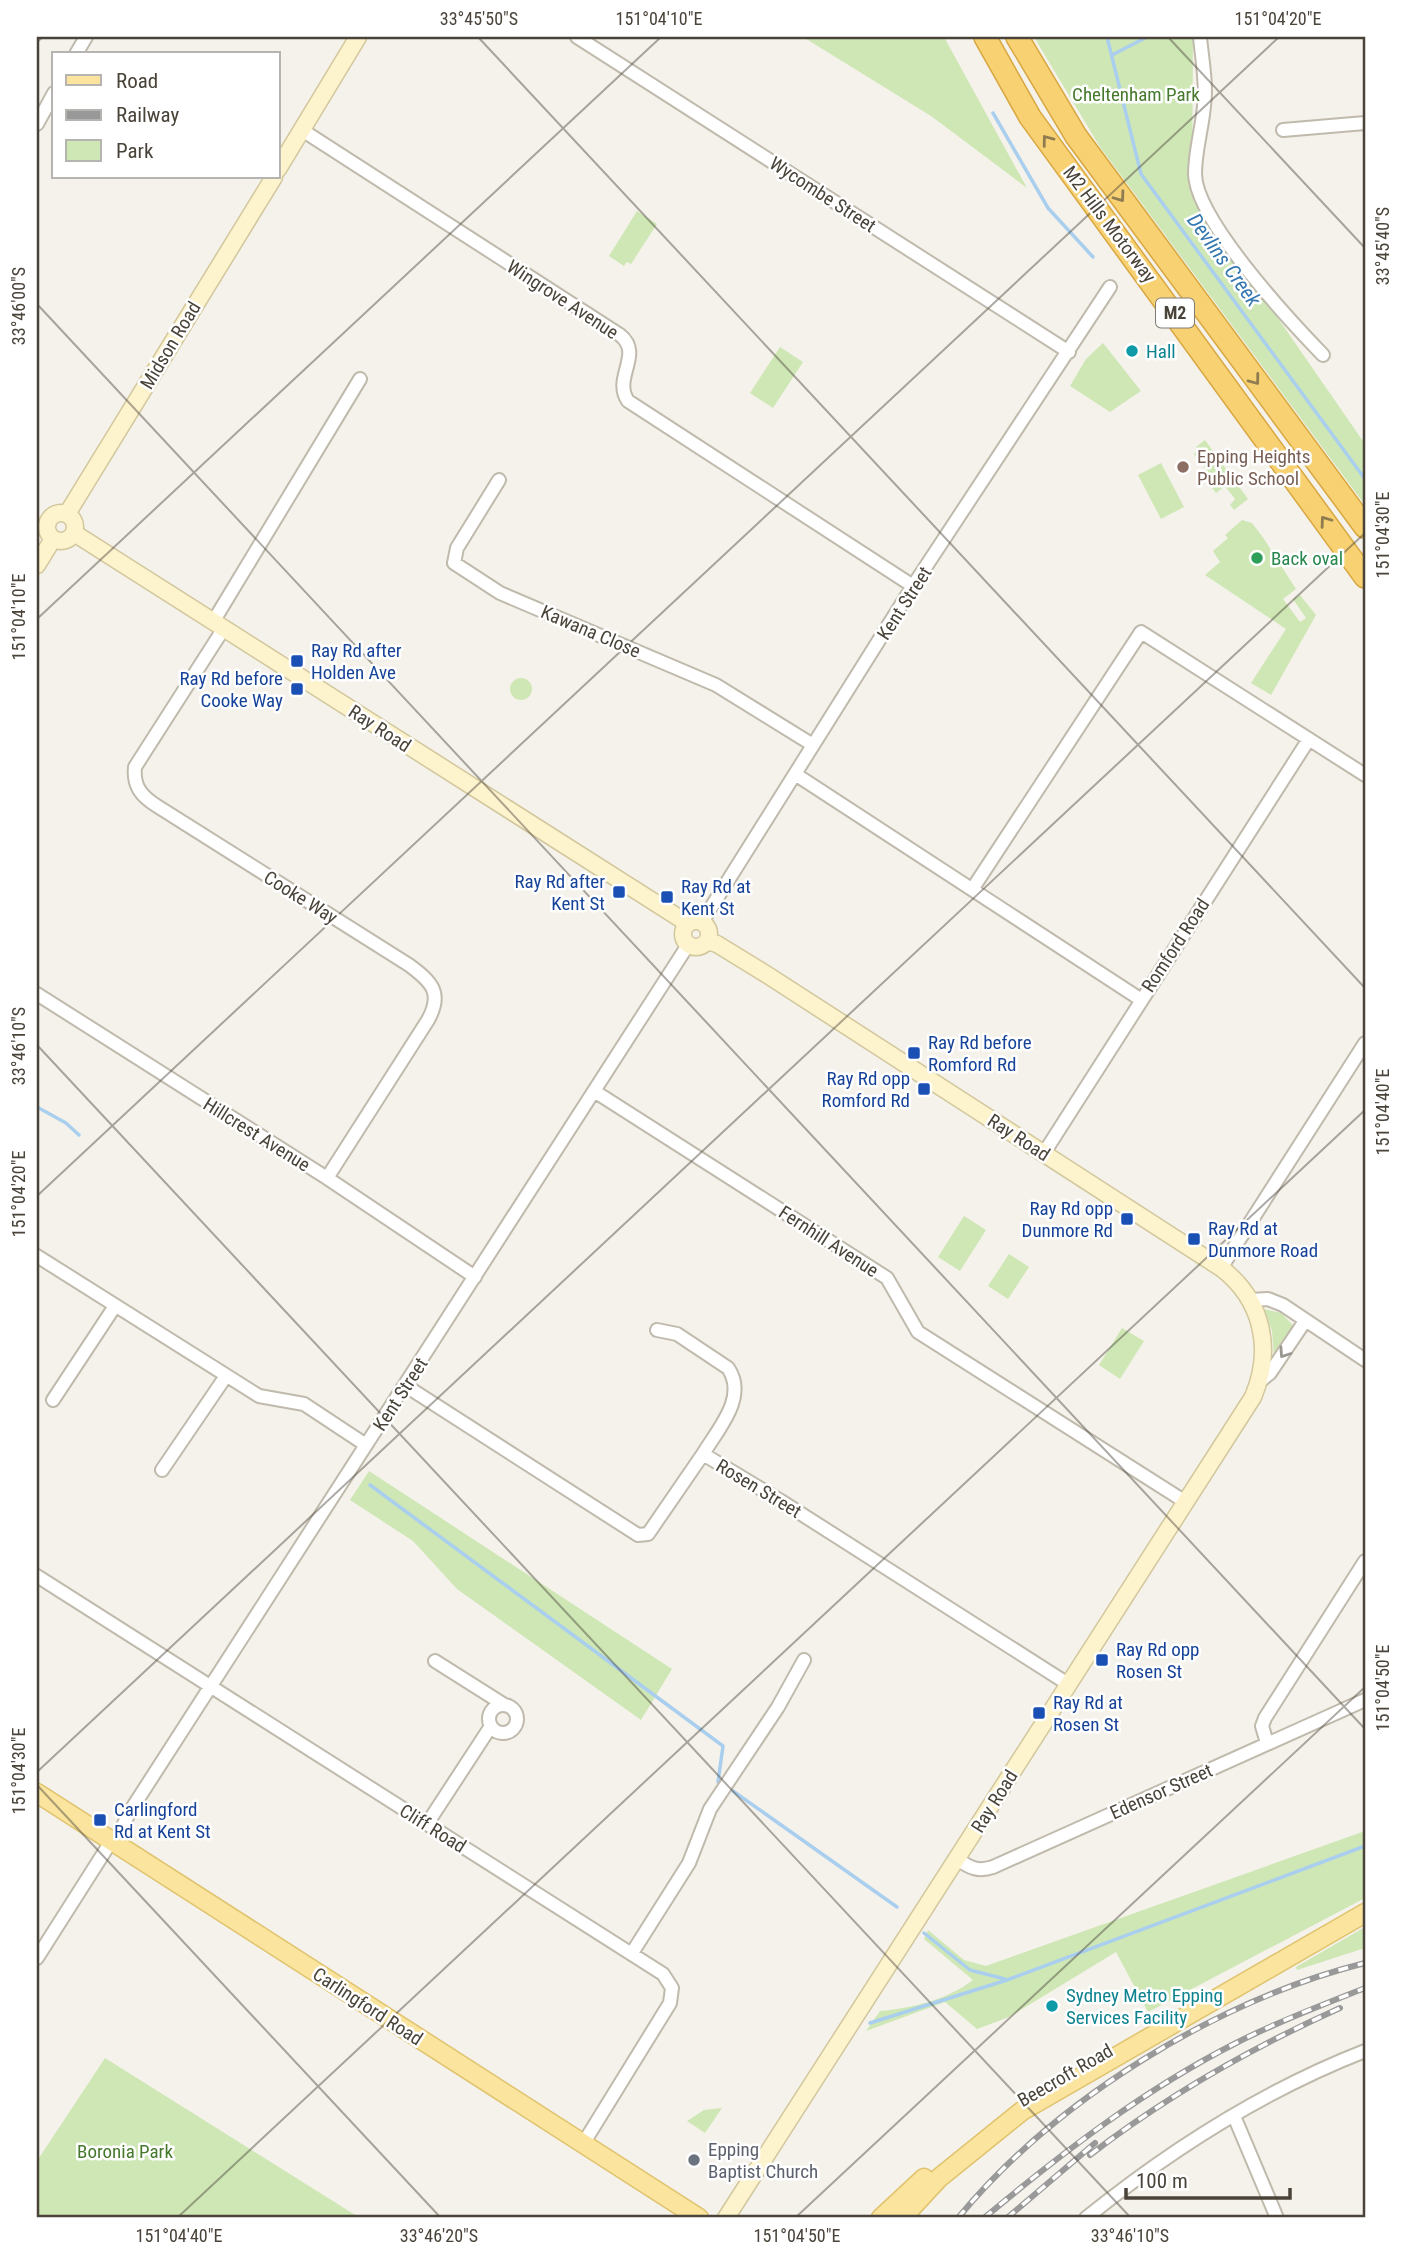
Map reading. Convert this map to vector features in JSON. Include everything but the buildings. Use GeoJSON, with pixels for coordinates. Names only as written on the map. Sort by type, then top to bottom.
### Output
{"type":"FeatureCollection","features":[{"type":"Feature","properties":{"kind":"highway","name":"M2 Hills Motorway"},"geometry":{"type":"LineString","coordinates":[[985,37],[1030,117],[1365,577]]}},
{"type":"Feature","properties":{"kind":"highway","name":"M2 Hills Motorway"},"geometry":{"type":"LineString","coordinates":[[1017,37],[1076,136],[1365,527]]}},
{"type":"Feature","properties":{"kind":"main road","name":"Carlingford Road"},"geometry":{"type":"LineString","coordinates":[[37,1793],[699,2218]]}},
{"type":"Feature","properties":{"kind":"main road","name":"Beecroft Road"},"geometry":{"type":"LineString","coordinates":[[902,2218],[939,2178],[1023,2110],[1256,1978],[1270,1965],[1365,1913]]}},
{"type":"Feature","properties":{"kind":"main road","name":"Beecroft Road"},"geometry":{"type":"LineString","coordinates":[[881,2218],[943,2161],[1017,2102],[1250,1970],[1270,1965]]}},
{"type":"Feature","properties":{"kind":"street"},"geometry":{"type":"LineString","coordinates":[[280,166],[358,37]]}},
{"type":"Feature","properties":{"kind":"street","name":"Wycombe Street"},"geometry":{"type":"LineString","coordinates":[[577,37],[1069,352]]}},
{"type":"Feature","properties":{"kind":"street"},"geometry":{"type":"LineString","coordinates":[[1200,37],[1205,104],[1198,138],[1195,176],[1199,194],[1233,249],[1275,306],[1323,355]]}},
{"type":"Feature","properties":{"kind":"street"},"geometry":{"type":"LineString","coordinates":[[37,124],[52,97]]}},
{"type":"Feature","properties":{"kind":"street"},"geometry":{"type":"LineString","coordinates":[[1283,130],[1365,123]]}},
{"type":"Feature","properties":{"kind":"street","name":"Wingrove Avenue"},"geometry":{"type":"LineString","coordinates":[[302,130],[620,335],[628,343],[631,355],[622,383],[628,401],[914,586]]}},
{"type":"Feature","properties":{"kind":"street","name":"Midson Road"},"geometry":{"type":"LineString","coordinates":[[67,514],[273,178]]}},
{"type":"Feature","properties":{"kind":"street","name":"Kent Street"},"geometry":{"type":"LineString","coordinates":[[695,923],[795,774],[914,586],[1110,287]]}},
{"type":"Feature","properties":{"kind":"street"},"geometry":{"type":"LineString","coordinates":[[218,625],[360,379]]}},
{"type":"Feature","properties":{"kind":"street","name":"Kawana Close"},"geometry":{"type":"LineString","coordinates":[[499,480],[457,548],[454,563],[460,569],[500,593],[716,685],[813,745]]}},
{"type":"Feature","properties":{"kind":"street"},"geometry":{"type":"LineString","coordinates":[[42,514],[67,514],[74,521],[74,533],[63,541],[54,539],[47,533],[42,514]]}},
{"type":"Feature","properties":{"kind":"street","name":"Ray Road"},"geometry":{"type":"LineString","coordinates":[[74,533],[695,923]]}},
{"type":"Feature","properties":{"kind":"street"},"geometry":{"type":"LineString","coordinates":[[37,565],[54,539]]}},
{"type":"Feature","properties":{"kind":"street","name":"Cooke Way"},"geometry":{"type":"LineString","coordinates":[[218,625],[135,767],[134,779],[138,788],[144,797],[157,806],[409,965],[431,982],[437,992],[435,1008],[428,1020],[327,1178]]}},
{"type":"Feature","properties":{"kind":"street"},"geometry":{"type":"LineString","coordinates":[[974,888],[1141,632],[1365,775]]}},
{"type":"Feature","properties":{"kind":"street","name":"Romford Road"},"geometry":{"type":"LineString","coordinates":[[1044,1153],[1140,999],[1309,739]]}},
{"type":"Feature","properties":{"kind":"street"},"geometry":{"type":"LineString","coordinates":[[795,774],[974,888],[1140,999]]}},
{"type":"Feature","properties":{"kind":"street"},"geometry":{"type":"LineString","coordinates":[[695,923],[709,933],[707,941],[696,947],[688,945],[682,934],[695,923]]}},
{"type":"Feature","properties":{"kind":"street","name":"Ray Road"},"geometry":{"type":"LineString","coordinates":[[707,941],[717,944],[769,976],[1222,1268],[1238,1281],[1250,1300],[1263,1337],[1259,1382],[1242,1415],[1184,1501],[726,2218]]}},
{"type":"Feature","properties":{"kind":"street","name":"Kent Street"},"geometry":{"type":"LineString","coordinates":[[37,1958],[116,1843],[130,1813],[688,945]]}},
{"type":"Feature","properties":{"kind":"street","name":"Hillcrest Avenue"},"geometry":{"type":"LineString","coordinates":[[37,994],[327,1178],[475,1277]]}},
{"type":"Feature","properties":{"kind":"street"},"geometry":{"type":"LineString","coordinates":[[1222,1268],[1365,1043]]}},
{"type":"Feature","properties":{"kind":"street","name":"Fernhill Avenue"},"geometry":{"type":"LineString","coordinates":[[594,1091],[887,1278],[918,1332],[1184,1501]]}},
{"type":"Feature","properties":{"kind":"street"},"geometry":{"type":"LineString","coordinates":[[37,1256],[259,1396],[304,1404],[366,1445]]}},
{"type":"Feature","properties":{"kind":"street"},"geometry":{"type":"LineString","coordinates":[[1250,1300],[1275,1301],[1365,1360]]}},
{"type":"Feature","properties":{"kind":"street"},"geometry":{"type":"LineString","coordinates":[[53,1400],[115,1306]]}},
{"type":"Feature","properties":{"kind":"street","name":"Ray Road"},"geometry":{"type":"LineString","coordinates":[[1259,1382],[1270,1373],[1305,1321]]}},
{"type":"Feature","properties":{"kind":"street"},"geometry":{"type":"LineString","coordinates":[[657,1330],[677,1334],[732,1374],[735,1391],[733,1404],[703,1454]]}},
{"type":"Feature","properties":{"kind":"street"},"geometry":{"type":"LineString","coordinates":[[162,1471],[226,1376]]}},
{"type":"Feature","properties":{"kind":"street","name":"Rosen Street"},"geometry":{"type":"LineString","coordinates":[[406,1386],[638,1535],[648,1534],[658,1524],[703,1454],[782,1501],[1068,1684]]}},
{"type":"Feature","properties":{"kind":"street"},"geometry":{"type":"LineString","coordinates":[[1267,1743],[1262,1726],[1265,1718],[1365,1561]]}},
{"type":"Feature","properties":{"kind":"street","name":"Cliff Road"},"geometry":{"type":"LineString","coordinates":[[37,1576],[663,1974],[672,1988],[673,1996],[583,2144]]}},
{"type":"Feature","properties":{"kind":"street"},"geometry":{"type":"LineString","coordinates":[[632,1952],[689,1863],[710,1809],[778,1707],[804,1660]]}},
{"type":"Feature","properties":{"kind":"street"},"geometry":{"type":"LineString","coordinates":[[435,1661],[503,1704],[516,1713],[516,1726],[505,1733],[495,1731],[489,1719],[492,1710],[503,1704]]}},
{"type":"Feature","properties":{"kind":"street","name":"Edensor Street"},"geometry":{"type":"LineString","coordinates":[[957,1859],[970,1868],[982,1871],[993,1867],[1365,1700]]}},
{"type":"Feature","properties":{"kind":"street"},"geometry":{"type":"LineString","coordinates":[[427,1824],[491,1726]]}},
{"type":"Feature","properties":{"kind":"street"},"geometry":{"type":"LineString","coordinates":[[1086,2218],[1174,2154],[1234,2116],[1365,2051]]}},
{"type":"Feature","properties":{"kind":"street"},"geometry":{"type":"LineString","coordinates":[[1234,2116],[1277,2218]]}},
{"type":"Feature","properties":{"kind":"green space"},"geometry":{"type":"Polygon","coordinates":[[[803,37],[944,37],[1027,188],[931,116],[803,37]]]}},
{"type":"Feature","properties":{"kind":"green space","name":"Cheltenham Park"},"geometry":{"type":"Polygon","coordinates":[[[1034,37],[1193,37],[1192,194],[1365,444],[1365,505],[1100,147],[1034,37]]]}},
{"type":"Feature","properties":{"kind":"green space"},"geometry":{"type":"Polygon","coordinates":[[[637,211],[657,224],[631,264],[627,262],[624,266],[609,256],[637,211]]]}},
{"type":"Feature","properties":{"kind":"green space"},"geometry":{"type":"Polygon","coordinates":[[[1103,343],[1141,391],[1110,412],[1070,386],[1086,359],[1103,343]]]}},
{"type":"Feature","properties":{"kind":"green space"},"geometry":{"type":"Polygon","coordinates":[[[780,347],[803,362],[773,408],[750,393],[780,347]]]}},
{"type":"Feature","properties":{"kind":"green space"},"geometry":{"type":"Polygon","coordinates":[[[1205,440],[1248,499],[1234,510],[1230,505],[1235,499],[1225,486],[1216,493],[1212,488],[1218,484],[1194,454],[1198,450],[1196,447],[1205,440]]]}},
{"type":"Feature","properties":{"kind":"green space"},"geometry":{"type":"Polygon","coordinates":[[[1161,463],[1184,507],[1161,519],[1138,475],[1161,463]]]}},
{"type":"Feature","properties":{"kind":"green space"},"geometry":{"type":"Polygon","coordinates":[[[1242,520],[1252,523],[1296,589],[1283,599],[1300,622],[1306,618],[1293,599],[1300,595],[1316,615],[1271,695],[1251,683],[1286,629],[1205,575],[1220,562],[1213,551],[1228,538],[1225,535],[1242,520]]]}},
{"type":"Feature","properties":{"kind":"green space"},"geometry":{"type":"Polygon","coordinates":[[[521,678],[529,681],[532,689],[529,697],[521,700],[513,697],[510,689],[513,681],[521,678]]]}},
{"type":"Feature","properties":{"kind":"green space"},"geometry":{"type":"Polygon","coordinates":[[[964,1216],[986,1230],[960,1271],[938,1257],[964,1216]]]}},
{"type":"Feature","properties":{"kind":"green space"},"geometry":{"type":"Polygon","coordinates":[[[1009,1254],[1029,1267],[1008,1299],[988,1286],[1009,1254]]]}},
{"type":"Feature","properties":{"kind":"green space"},"geometry":{"type":"Polygon","coordinates":[[[1264,1309],[1281,1313],[1294,1326],[1274,1357],[1272,1331],[1264,1309]]]}},
{"type":"Feature","properties":{"kind":"green space"},"geometry":{"type":"Polygon","coordinates":[[[1122,1328],[1144,1341],[1120,1379],[1099,1365],[1122,1328]]]}},
{"type":"Feature","properties":{"kind":"green space"},"geometry":{"type":"Polygon","coordinates":[[[369,1471],[672,1669],[641,1720],[457,1589],[413,1541],[350,1500],[369,1471]]]}},
{"type":"Feature","properties":{"kind":"green space"},"geometry":{"type":"Polygon","coordinates":[[[1365,1831],[1365,1898],[1148,2012],[1116,1952],[1009,2017],[977,2029],[945,2002],[866,2031],[880,2011],[929,2002],[952,1993],[973,1980],[924,1939],[928,1930],[964,1960],[986,1966],[1365,1831]]]}},
{"type":"Feature","properties":{"kind":"green space"},"geometry":{"type":"Polygon","coordinates":[[[1365,1927],[1365,1948],[1297,1970],[1296,1967],[1365,1927]]]}},
{"type":"Feature","properties":{"kind":"green space","name":"Boronia Park"},"geometry":{"type":"Polygon","coordinates":[[[105,2058],[360,2218],[37,2218],[37,2161],[105,2058]]]}},
{"type":"Feature","properties":{"kind":"green space"},"geometry":{"type":"Polygon","coordinates":[[[722,2108],[705,2133],[687,2121],[704,2110],[722,2108]]]}},
{"type":"Feature","properties":{"kind":"waterway","name":"Devlins Creek"},"geometry":{"type":"LineString","coordinates":[[1107,37],[1141,174],[1365,479]]}},
{"type":"Feature","properties":{"kind":"waterway"},"geometry":{"type":"LineString","coordinates":[[1112,55],[1147,37]]}},
{"type":"Feature","properties":{"kind":"waterway"},"geometry":{"type":"LineString","coordinates":[[993,113],[1048,208],[1093,257]]}},
{"type":"Feature","properties":{"kind":"waterway"},"geometry":{"type":"LineString","coordinates":[[37,1107],[66,1123],[79,1135]]}},
{"type":"Feature","properties":{"kind":"waterway"},"geometry":{"type":"LineString","coordinates":[[370,1485],[723,1746],[718,1782]]}},
{"type":"Feature","properties":{"kind":"waterway"},"geometry":{"type":"LineString","coordinates":[[733,1791],[897,1907]]}},
{"type":"Feature","properties":{"kind":"waterway"},"geometry":{"type":"LineString","coordinates":[[870,2023],[1007,1980],[1365,1846]]}},
{"type":"Feature","properties":{"kind":"waterway"},"geometry":{"type":"LineString","coordinates":[[924,1933],[970,1970],[1005,1979]]}},
{"type":"Feature","properties":{"kind":"railway"},"geometry":{"type":"LineString","coordinates":[[958,2218],[997,2175],[1042,2134],[1090,2095],[1142,2060],[1253,2002],[1309,1980],[1365,1963]]}},
{"type":"Feature","properties":{"kind":"railway"},"geometry":{"type":"LineString","coordinates":[[984,2218],[1044,2169],[1170,2080],[1253,2034],[1365,1988]]}},
{"type":"Feature","properties":{"kind":"railway"},"geometry":{"type":"LineString","coordinates":[[1090,2155],[1210,2074],[1340,2008]]}},
{"type":"Feature","properties":{"kind":"railway"},"geometry":{"type":"LineString","coordinates":[[1007,2218],[1095,2143]]}},
{"type":"Feature","properties":{"kind":"place","name":"Hall"},"geometry":{"type":"Point","coordinates":[1132,351]}},
{"type":"Feature","properties":{"kind":"place","name":"Epping Heights Public School"},"geometry":{"type":"Point","coordinates":[1183,467]}},
{"type":"Feature","properties":{"kind":"place","name":"Back oval"},"geometry":{"type":"Point","coordinates":[1257,558]}},
{"type":"Feature","properties":{"kind":"place","name":"Ray Rd after Holden Ave"},"geometry":{"type":"Point","coordinates":[297,661]}},
{"type":"Feature","properties":{"kind":"place","name":"Ray Rd before Cooke Way"},"geometry":{"type":"Point","coordinates":[297,689]}},
{"type":"Feature","properties":{"kind":"place","name":"Ray Rd after Kent St"},"geometry":{"type":"Point","coordinates":[619,892]}},
{"type":"Feature","properties":{"kind":"place","name":"Ray Rd at Kent St"},"geometry":{"type":"Point","coordinates":[667,897]}},
{"type":"Feature","properties":{"kind":"place","name":"Ray Rd before Romford Rd"},"geometry":{"type":"Point","coordinates":[914,1053]}},
{"type":"Feature","properties":{"kind":"place","name":"Ray Rd opp Romford Rd"},"geometry":{"type":"Point","coordinates":[924,1089]}},
{"type":"Feature","properties":{"kind":"place","name":"Ray Rd opp Dunmore Rd"},"geometry":{"type":"Point","coordinates":[1127,1219]}},
{"type":"Feature","properties":{"kind":"place","name":"Ray Rd at Dunmore Road"},"geometry":{"type":"Point","coordinates":[1194,1239]}},
{"type":"Feature","properties":{"kind":"place","name":"Ray Rd opp Rosen St"},"geometry":{"type":"Point","coordinates":[1102,1660]}},
{"type":"Feature","properties":{"kind":"place","name":"Ray Rd at Rosen St"},"geometry":{"type":"Point","coordinates":[1039,1713]}},
{"type":"Feature","properties":{"kind":"place","name":"Carlingford Rd at Kent St"},"geometry":{"type":"Point","coordinates":[100,1820]}},
{"type":"Feature","properties":{"kind":"place","name":"Sydney Metro Epping Services Facility"},"geometry":{"type":"Point","coordinates":[1052,2006]}},
{"type":"Feature","properties":{"kind":"place","name":"Epping Baptist Church"},"geometry":{"type":"Point","coordinates":[694,2160]}}]}
